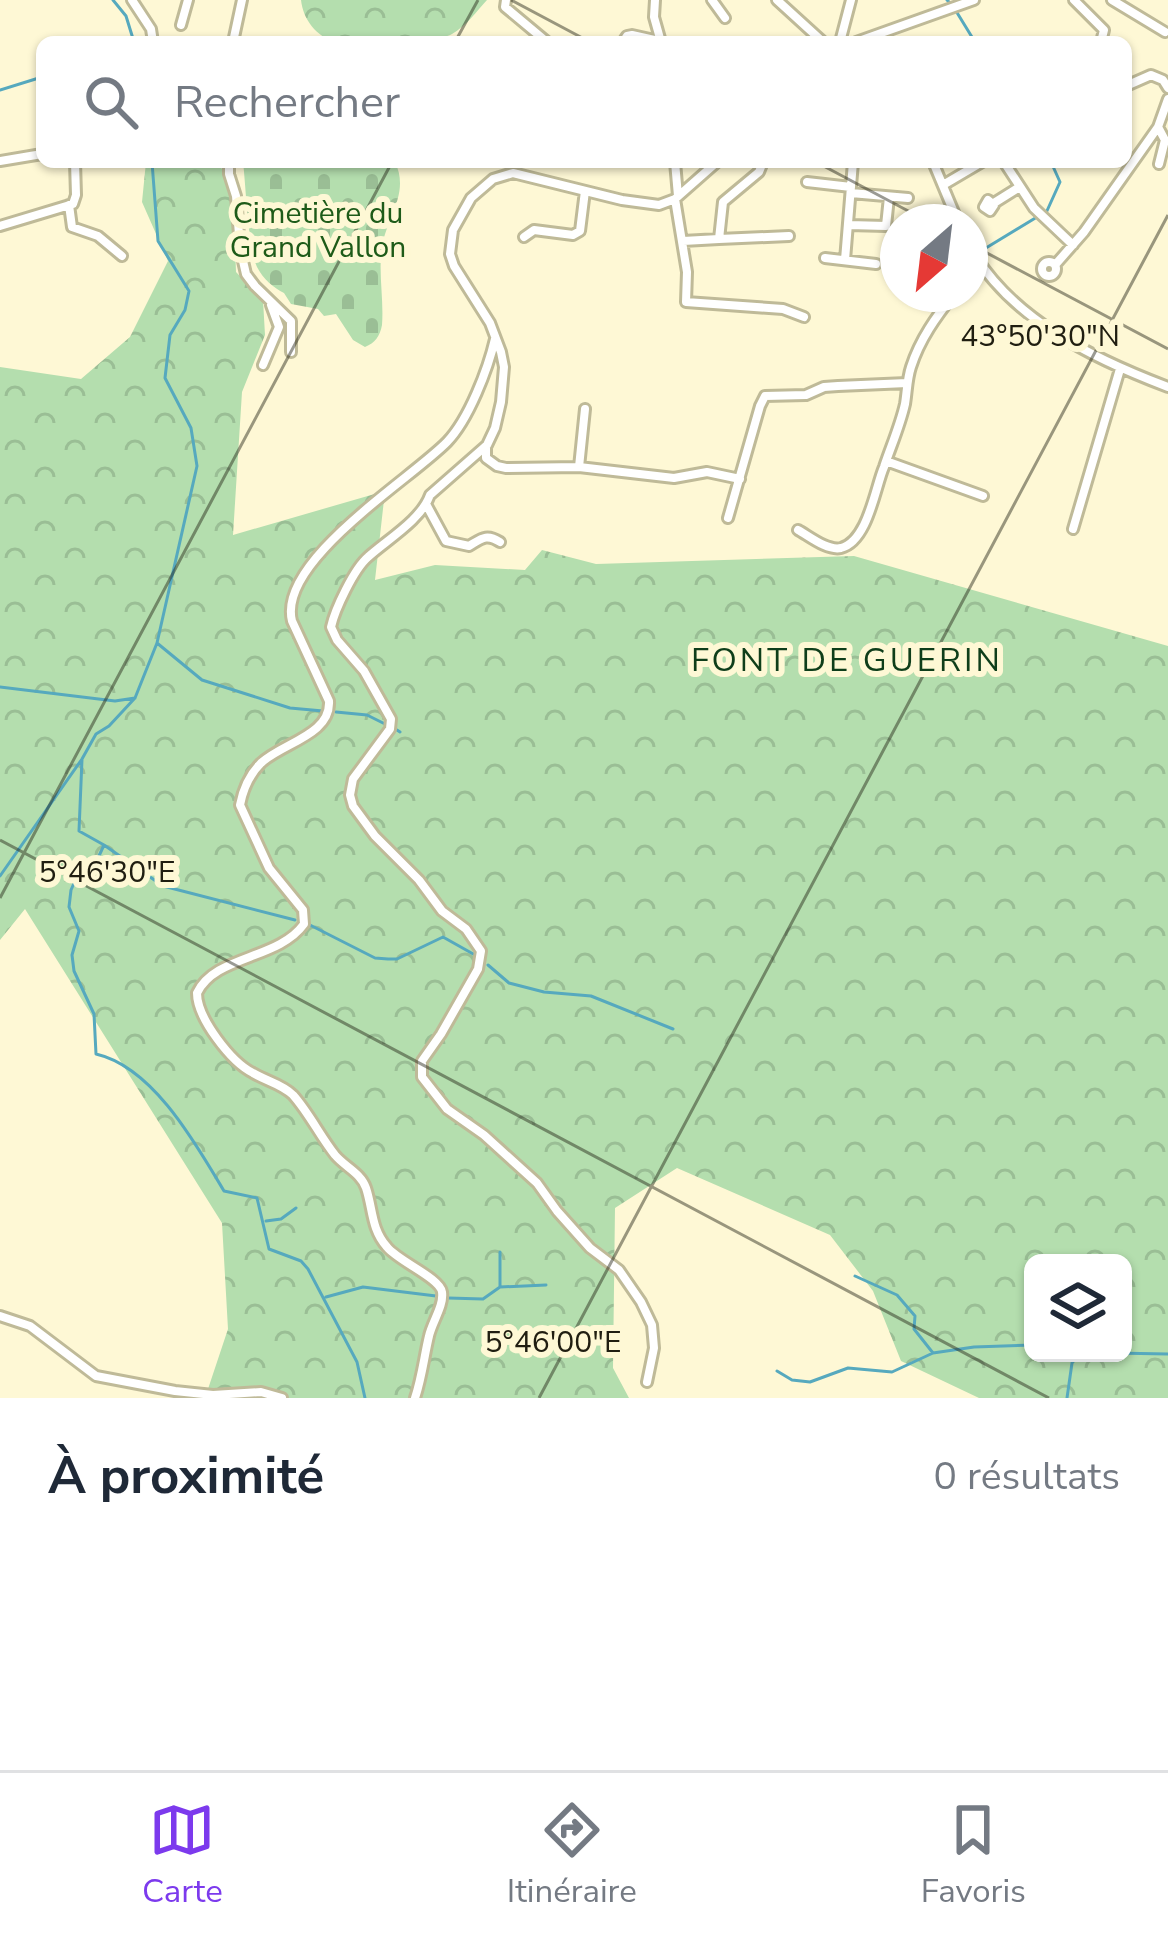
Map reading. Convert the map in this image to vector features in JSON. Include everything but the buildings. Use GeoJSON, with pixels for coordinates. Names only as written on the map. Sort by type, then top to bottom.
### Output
{"type":"FeatureCollection","features":[{"type":"Feature","properties":{"kind":"street"},"geometry":{"type":"LineString","coordinates":[[132,0],[152,36]]}},
{"type":"Feature","properties":{"kind":"street"},"geometry":{"type":"LineString","coordinates":[[182,25],[188,0]]}},
{"type":"Feature","properties":{"kind":"street"},"geometry":{"type":"LineString","coordinates":[[233,36],[242,0]]}},
{"type":"Feature","properties":{"kind":"street"},"geometry":{"type":"LineString","coordinates":[[506,0],[505,7],[540,36]]}},
{"type":"Feature","properties":{"kind":"street"},"geometry":{"type":"LineString","coordinates":[[655,0],[653,17],[659,36]]}},
{"type":"Feature","properties":{"kind":"street"},"geometry":{"type":"LineString","coordinates":[[712,0],[725,18]]}},
{"type":"Feature","properties":{"kind":"street"},"geometry":{"type":"LineString","coordinates":[[777,0],[816,36]]}},
{"type":"Feature","properties":{"kind":"street"},"geometry":{"type":"LineString","coordinates":[[841,36],[851,0]]}},
{"type":"Feature","properties":{"kind":"street"},"geometry":{"type":"LineString","coordinates":[[873,36],[974,0]]}},
{"type":"Feature","properties":{"kind":"street"},"geometry":{"type":"LineString","coordinates":[[1074,0],[1104,30],[1102,36]]}},
{"type":"Feature","properties":{"kind":"street"},"geometry":{"type":"LineString","coordinates":[[1112,0],[1165,32]]}},
{"type":"Feature","properties":{"kind":"street"},"geometry":{"type":"LineString","coordinates":[[1132,84],[1154,75],[1168,88]]}},
{"type":"Feature","properties":{"kind":"street"},"geometry":{"type":"LineString","coordinates":[[1132,162],[1157,127],[1168,98]]}},
{"type":"Feature","properties":{"kind":"street"},"geometry":{"type":"LineString","coordinates":[[1157,127],[1165,140],[1159,164]]}},
{"type":"Feature","properties":{"kind":"street"},"geometry":{"type":"LineString","coordinates":[[0,160],[36,155]]}},
{"type":"Feature","properties":{"kind":"street"},"geometry":{"type":"LineString","coordinates":[[75,168],[76,195],[69,206],[72,227],[98,236],[122,256]]}},
{"type":"Feature","properties":{"kind":"street"},"geometry":{"type":"LineString","coordinates":[[228,168],[244,266],[268,301],[292,323],[291,352]]}},
{"type":"Feature","properties":{"kind":"street"},"geometry":{"type":"LineString","coordinates":[[675,168],[686,302],[783,309],[804,317]]}},
{"type":"Feature","properties":{"kind":"street"},"geometry":{"type":"LineString","coordinates":[[710,168],[676,198],[649,205],[507,173],[486,183],[467,204],[451,238],[451,260],[483,310],[504,367],[500,412],[486,458],[506,469],[579,467],[674,478],[706,472],[740,479]]}},
{"type":"Feature","properties":{"kind":"street"},"geometry":{"type":"LineString","coordinates":[[719,239],[724,199],[760,168]]}},
{"type":"Feature","properties":{"kind":"street"},"geometry":{"type":"LineString","coordinates":[[845,260],[853,168]]}},
{"type":"Feature","properties":{"kind":"street"},"geometry":{"type":"LineString","coordinates":[[936,168],[951,204]]}},
{"type":"Feature","properties":{"kind":"street"},"geometry":{"type":"LineString","coordinates":[[943,185],[972,168]]}},
{"type":"Feature","properties":{"kind":"street"},"geometry":{"type":"LineString","coordinates":[[1007,168],[1038,214],[1072,245]]}},
{"type":"Feature","properties":{"kind":"street"},"geometry":{"type":"LineString","coordinates":[[1055,265],[1127,168]]}},
{"type":"Feature","properties":{"kind":"street"},"geometry":{"type":"LineString","coordinates":[[807,182],[908,199]]}},
{"type":"Feature","properties":{"kind":"street"},"geometry":{"type":"LineString","coordinates":[[994,203],[1018,188]]}},
{"type":"Feature","properties":{"kind":"street"},"geometry":{"type":"LineString","coordinates":[[524,237],[534,230],[577,233],[585,191]]}},
{"type":"Feature","properties":{"kind":"street"},"geometry":{"type":"LineString","coordinates":[[849,225],[886,226],[889,196]]}},
{"type":"Feature","properties":{"kind":"street"},"geometry":{"type":"LineString","coordinates":[[0,226],[69,206]]}},
{"type":"Feature","properties":{"kind":"street"},"geometry":{"type":"LineString","coordinates":[[683,241],[789,236]]}},
{"type":"Feature","properties":{"kind":"street"},"geometry":{"type":"LineString","coordinates":[[825,258],[875,263]]}},
{"type":"Feature","properties":{"kind":"street"},"geometry":{"type":"LineString","coordinates":[[988,271],[1039,321],[1066,339],[1168,387]]}},
{"type":"Feature","properties":{"kind":"street"},"geometry":{"type":"LineString","coordinates":[[263,364],[279,327],[268,301]]}},
{"type":"Feature","properties":{"kind":"street"},"geometry":{"type":"LineString","coordinates":[[797,530],[831,547],[845,546],[867,519],[899,425],[907,383],[926,331],[940,312]]}},
{"type":"Feature","properties":{"kind":"street"},"geometry":{"type":"LineString","coordinates":[[415,1398],[442,1296],[440,1285],[382,1243],[361,1179],[338,1158],[292,1095],[236,1060],[199,1009],[197,993],[211,974],[293,936],[304,924],[303,910],[269,868],[240,805],[249,778],[266,758],[323,724],[330,710],[290,617],[292,599],[331,542],[449,440],[471,403],[495,338]]}},
{"type":"Feature","properties":{"kind":"street"},"geometry":{"type":"LineString","coordinates":[[1073,529],[1120,368]]}},
{"type":"Feature","properties":{"kind":"street"},"geometry":{"type":"LineString","coordinates":[[728,518],[765,396],[907,383]]}},
{"type":"Feature","properties":{"kind":"street"},"geometry":{"type":"LineString","coordinates":[[579,467],[585,409]]}},
{"type":"Feature","properties":{"kind":"street"},"geometry":{"type":"LineString","coordinates":[[487,445],[430,495],[427,506],[390,542],[362,563],[332,622],[333,634],[364,671],[392,723],[353,779],[351,800],[375,836],[442,910],[466,928],[481,951],[478,968],[422,1061],[422,1077],[447,1109],[528,1175],[590,1248],[619,1270],[652,1325],[654,1348],[647,1382]]}},
{"type":"Feature","properties":{"kind":"street"},"geometry":{"type":"LineString","coordinates":[[886,461],[982,496]]}},
{"type":"Feature","properties":{"kind":"street"},"geometry":{"type":"LineString","coordinates":[[427,506],[449,543],[469,547],[484,536],[500,542]]}},
{"type":"Feature","properties":{"kind":"street"},"geometry":{"type":"LineString","coordinates":[[0,1316],[30,1326],[96,1376],[175,1391],[261,1392],[282,1398]]}},
{"type":"Feature","properties":{"kind":"green space"},"geometry":{"type":"Polygon","coordinates":[[[301,0],[487,0],[462,27],[446,36],[322,36],[301,0]]]}},
{"type":"Feature","properties":{"kind":"green space"},"geometry":{"type":"Polygon","coordinates":[[[145,168],[221,168],[233,192],[236,272],[263,300],[265,335],[242,392],[233,535],[385,491],[375,580],[435,565],[525,570],[542,550],[596,564],[854,556],[1168,646],[1168,1398],[979,1398],[901,1361],[873,1291],[830,1235],[677,1168],[615,1208],[613,1368],[629,1398],[205,1398],[228,1329],[222,1223],[25,909],[0,940],[0,367],[81,379],[130,337],[168,261],[142,202],[145,168]]]}},
{"type":"Feature","properties":{"kind":"green space","name":"Cimetière du Grand Vallon"},"geometry":{"type":"Polygon","coordinates":[[[244,168],[397,168],[400,184],[382,247],[382,325],[365,347],[353,340],[336,314],[324,316],[318,309],[291,304],[262,275],[251,246],[244,168]]]}},
{"type":"Feature","properties":{"kind":"waterway"},"geometry":{"type":"LineString","coordinates":[[113,0],[126,16],[132,36]]}},
{"type":"Feature","properties":{"kind":"waterway"},"geometry":{"type":"LineString","coordinates":[[947,0],[950,3]]}},
{"type":"Feature","properties":{"kind":"waterway"},"geometry":{"type":"LineString","coordinates":[[956,11],[971,36]]}},
{"type":"Feature","properties":{"kind":"waterway"},"geometry":{"type":"LineString","coordinates":[[0,90],[36,79]]}},
{"type":"Feature","properties":{"kind":"waterway"},"geometry":{"type":"LineString","coordinates":[[0,876],[96,734],[135,698],[157,643],[197,466],[191,428],[165,378],[170,335],[185,310],[189,291],[158,241],[152,168]]}},
{"type":"Feature","properties":{"kind":"waterway"},"geometry":{"type":"LineString","coordinates":[[1046,213],[1060,182],[1054,168]]}},
{"type":"Feature","properties":{"kind":"waterway"},"geometry":{"type":"LineString","coordinates":[[988,247],[1037,217]]}},
{"type":"Feature","properties":{"kind":"waterway"},"geometry":{"type":"LineString","coordinates":[[157,643],[202,680],[290,708],[323,711]]}},
{"type":"Feature","properties":{"kind":"waterway"},"geometry":{"type":"LineString","coordinates":[[0,687],[115,701],[135,698]]}},
{"type":"Feature","properties":{"kind":"waterway"},"geometry":{"type":"LineString","coordinates":[[336,712],[367,715],[385,724]]}},
{"type":"Feature","properties":{"kind":"waterway"},"geometry":{"type":"LineString","coordinates":[[82,759],[79,831],[104,845],[75,881],[69,907],[79,931],[72,955],[74,971],[94,1014],[96,1054],[136,1074],[154,1091],[186,1130],[224,1191],[257,1198],[269,1249],[301,1261],[308,1269],[357,1362],[365,1398]]}},
{"type":"Feature","properties":{"kind":"waterway"},"geometry":{"type":"LineString","coordinates":[[104,845],[163,886],[295,920]]}},
{"type":"Feature","properties":{"kind":"waterway"},"geometry":{"type":"LineString","coordinates":[[306,923],[375,958],[397,959],[443,937],[475,955]]}},
{"type":"Feature","properties":{"kind":"waterway"},"geometry":{"type":"LineString","coordinates":[[488,965],[509,983],[591,996],[673,1029]]}},
{"type":"Feature","properties":{"kind":"waterway"},"geometry":{"type":"LineString","coordinates":[[266,1221],[281,1219],[296,1208]]}},
{"type":"Feature","properties":{"kind":"waterway"},"geometry":{"type":"LineString","coordinates":[[500,1252],[500,1286]]}},
{"type":"Feature","properties":{"kind":"waterway"},"geometry":{"type":"LineString","coordinates":[[855,1276],[897,1295],[915,1316],[914,1329],[933,1353]]}},
{"type":"Feature","properties":{"kind":"waterway"},"geometry":{"type":"LineString","coordinates":[[448,1298],[483,1299],[500,1287],[546,1285]]}},
{"type":"Feature","properties":{"kind":"waterway"},"geometry":{"type":"LineString","coordinates":[[326,1297],[363,1287],[436,1296]]}},
{"type":"Feature","properties":{"kind":"waterway"},"geometry":{"type":"LineString","coordinates":[[777,1371],[792,1380],[810,1382],[848,1368],[892,1372],[933,1353],[1024,1345]]}},
{"type":"Feature","properties":{"kind":"waterway"},"geometry":{"type":"LineString","coordinates":[[1132,1353],[1168,1354]]}},
{"type":"Feature","properties":{"kind":"waterway"},"geometry":{"type":"LineString","coordinates":[[1067,1398],[1073,1362]]}},
{"type":"Feature","properties":{"kind":"district","name":"FONT DE GUERIN"},"geometry":{"type":"Point","coordinates":[847,659]}}]}
